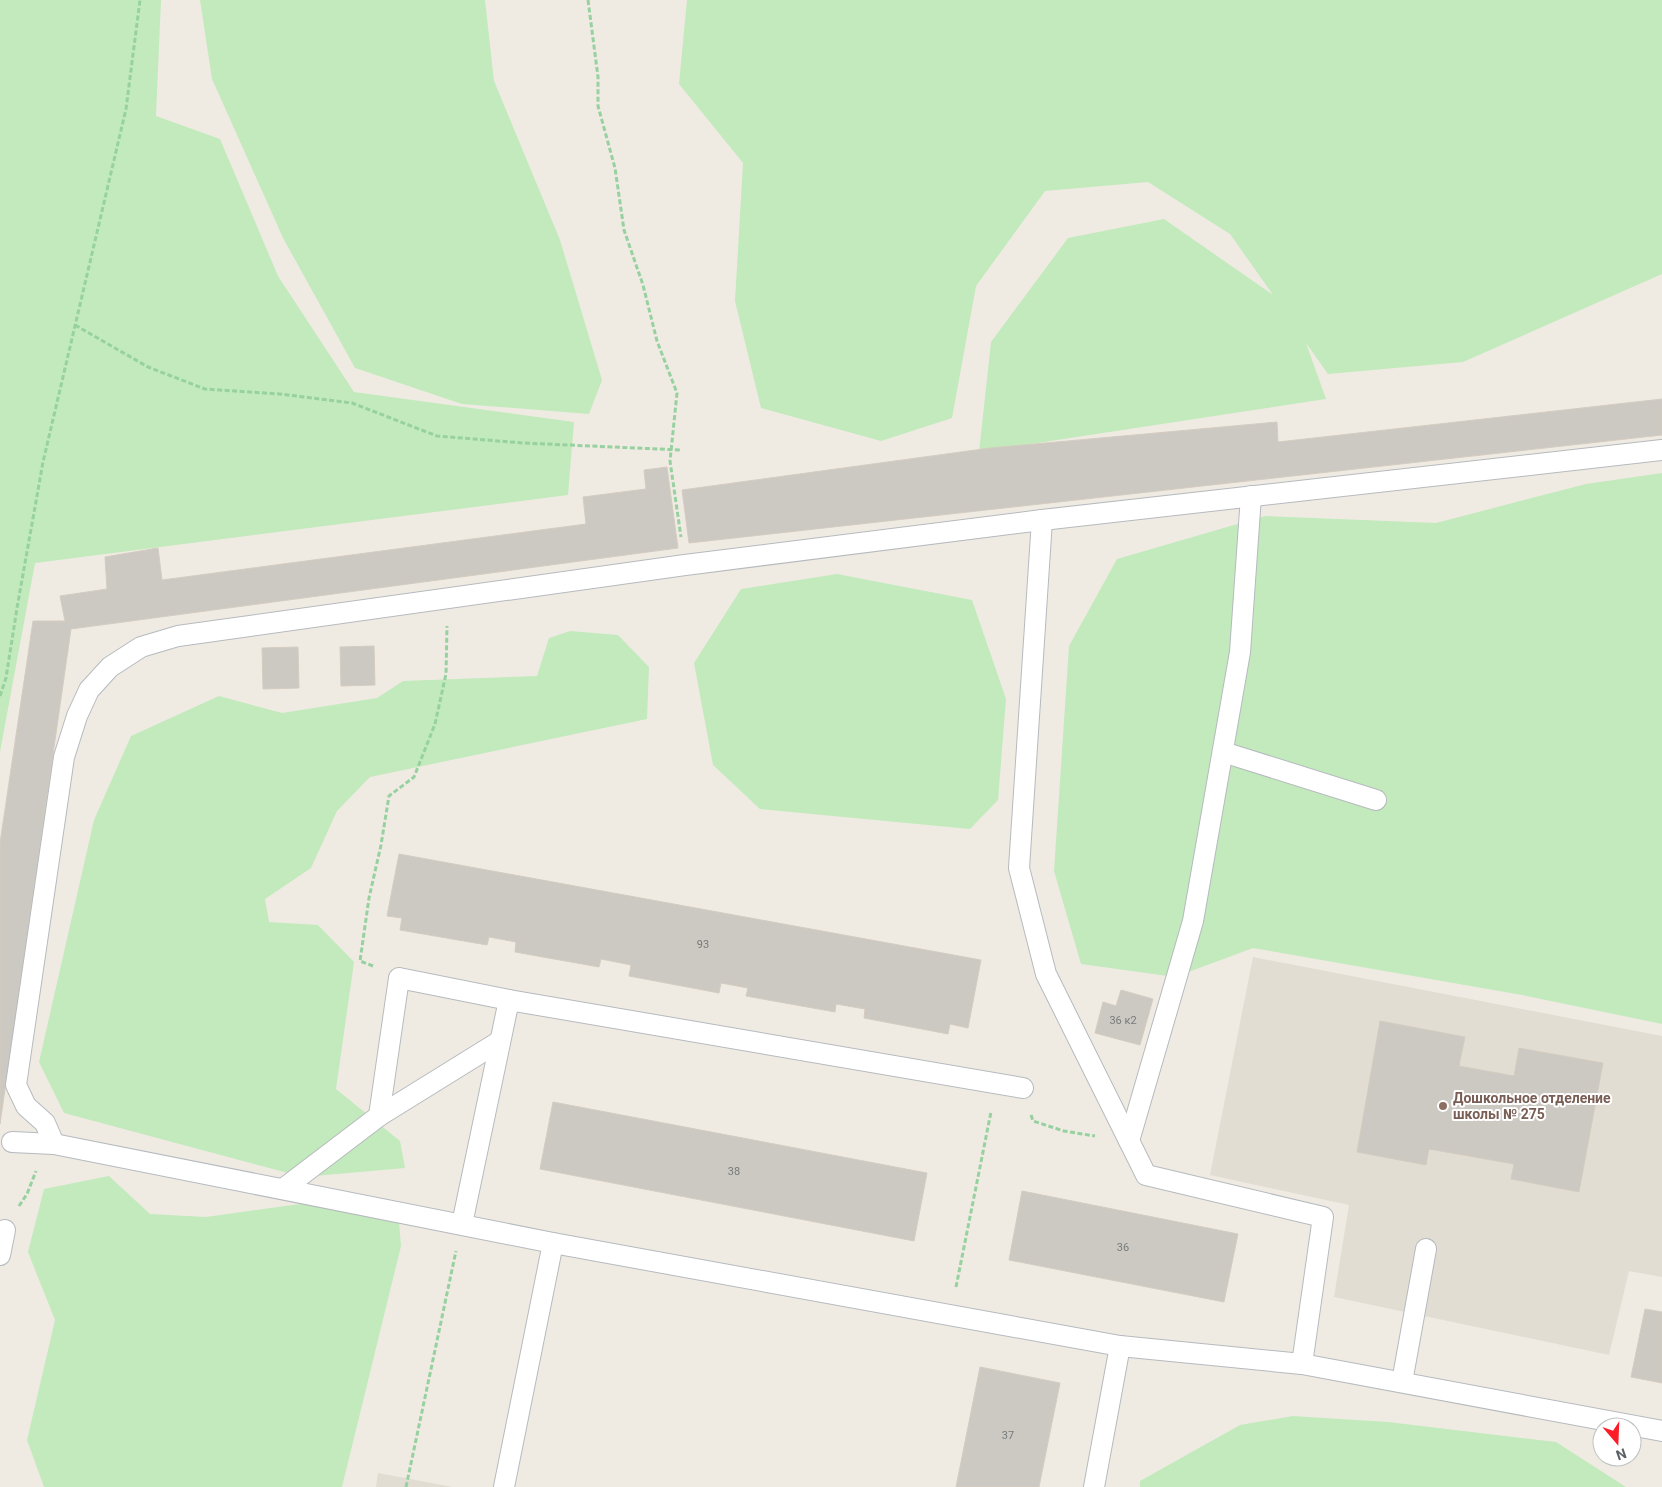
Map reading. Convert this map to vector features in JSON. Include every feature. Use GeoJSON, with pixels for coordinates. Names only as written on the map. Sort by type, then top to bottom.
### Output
{"type":"FeatureCollection","features":[{"type":"Feature","properties":{"kind":"lane"},"geometry":{"type":"LineString","coordinates":[[54,1144],[45,1123],[26,1106],[16,1084],[64,757],[89,690],[110,667],[141,647],[178,636],[685,565],[1042,520],[1662,450]]}},
{"type":"Feature","properties":{"kind":"lane"},"geometry":{"type":"LineString","coordinates":[[1129,1141],[1193,921],[1240,652],[1251,496]]}},
{"type":"Feature","properties":{"kind":"lane"},"geometry":{"type":"LineString","coordinates":[[1042,520],[1020,868],[1046,974],[1146,1175],[1322,1217],[1302,1364]]}},
{"type":"Feature","properties":{"kind":"lane"},"geometry":{"type":"LineString","coordinates":[[1223,752],[1376,800]]}},
{"type":"Feature","properties":{"kind":"lane"},"geometry":{"type":"LineString","coordinates":[[379,1116],[399,978],[509,1000],[1023,1088]]}},
{"type":"Feature","properties":{"kind":"lane"},"geometry":{"type":"LineString","coordinates":[[462,1224],[509,1000]]}},
{"type":"Feature","properties":{"kind":"lane"},"geometry":{"type":"LineString","coordinates":[[283,1189],[379,1116],[500,1042]]}},
{"type":"Feature","properties":{"kind":"lane"},"geometry":{"type":"LineString","coordinates":[[12,1142],[54,1144],[553,1243],[1120,1346],[1302,1364],[1662,1431]]}},
{"type":"Feature","properties":{"kind":"lane"},"geometry":{"type":"LineString","coordinates":[[0,1255],[5,1230]]}},
{"type":"Feature","properties":{"kind":"lane"},"geometry":{"type":"LineString","coordinates":[[504,1487],[553,1243]]}},
{"type":"Feature","properties":{"kind":"lane"},"geometry":{"type":"LineString","coordinates":[[1402,1382],[1426,1249]]}},
{"type":"Feature","properties":{"kind":"lane"},"geometry":{"type":"LineString","coordinates":[[1094,1487],[1120,1346]]}},
{"type":"Feature","properties":{"kind":"path"},"geometry":{"type":"LineString","coordinates":[[0,696],[6,678],[16,608],[43,462],[126,109],[140,0]]}},
{"type":"Feature","properties":{"kind":"path"},"geometry":{"type":"LineString","coordinates":[[588,0],[598,77],[598,106],[615,168],[624,230],[643,284],[657,341],[677,392],[670,461],[685,565]]}},
{"type":"Feature","properties":{"kind":"path"},"geometry":{"type":"LineString","coordinates":[[75,324],[148,368],[205,389],[280,394],[352,404],[437,436],[523,443],[681,450]]}},
{"type":"Feature","properties":{"kind":"path"},"geometry":{"type":"LineString","coordinates":[[399,978],[360,960],[369,898],[381,845],[389,796],[414,776],[435,724],[446,674],[448,598]]}},
{"type":"Feature","properties":{"kind":"path"},"geometry":{"type":"LineString","coordinates":[[950,1315],[997,1084]]}},
{"type":"Feature","properties":{"kind":"path"},"geometry":{"type":"LineString","coordinates":[[1023,1088],[1033,1121],[1064,1131],[1129,1141]]}},
{"type":"Feature","properties":{"kind":"path"},"geometry":{"type":"LineString","coordinates":[[5,1230],[27,1194],[37,1169],[54,1144]]}},
{"type":"Feature","properties":{"kind":"path"},"geometry":{"type":"LineString","coordinates":[[406,1487],[462,1224]]}},
{"type":"Feature","properties":{"kind":"shaded area","name":"Дошкольное отделение школы № 275"},"geometry":{"type":"Polygon","coordinates":[[[1253,957],[1662,1036],[1662,1277],[1629,1271],[1609,1355],[1334,1297],[1349,1205],[1210,1175],[1253,957]]]}},
{"type":"Feature","properties":{"kind":"shaded area"},"geometry":{"type":"Polygon","coordinates":[[[378,1473],[453,1487],[376,1487],[378,1473]]]}},
{"type":"Feature","properties":{"kind":"green space"},"geometry":{"type":"Polygon","coordinates":[[[0,0],[161,0],[156,116],[220,139],[278,276],[354,392],[574,422],[568,495],[35,563],[0,752],[0,0]]]}},
{"type":"Feature","properties":{"kind":"green space"},"geometry":{"type":"Polygon","coordinates":[[[200,0],[485,0],[494,81],[560,240],[602,380],[589,414],[462,404],[355,368],[283,238],[212,79],[200,0]]]}},
{"type":"Feature","properties":{"kind":"green space"},"geometry":{"type":"Polygon","coordinates":[[[687,0],[1662,0],[1662,274],[1463,362],[1328,374],[1306,343],[1326,399],[979,452],[991,342],[1068,238],[1164,219],[1273,295],[1230,234],[1148,182],[1045,191],[976,286],[952,418],[881,441],[761,408],[735,301],[743,163],[679,84],[687,0]]]}},
{"type":"Feature","properties":{"kind":"green space"},"geometry":{"type":"Polygon","coordinates":[[[1662,473],[1662,1024],[1522,995],[1253,948],[1175,977],[1081,964],[1054,871],[1069,646],[1117,559],[1265,516],[1436,523],[1586,484],[1662,473]]]}},
{"type":"Feature","properties":{"kind":"green space"},"geometry":{"type":"Polygon","coordinates":[[[837,574],[972,600],[1006,699],[998,800],[970,829],[760,809],[713,765],[694,663],[741,589],[837,574]]]}},
{"type":"Feature","properties":{"kind":"green space"},"geometry":{"type":"Polygon","coordinates":[[[570,631],[618,635],[649,667],[647,719],[370,777],[337,811],[311,868],[265,899],[269,922],[318,925],[354,962],[336,1089],[400,1141],[405,1168],[303,1177],[64,1113],[39,1062],[94,820],[131,736],[219,696],[282,713],[377,698],[403,681],[537,676],[549,638],[570,631]]]}},
{"type":"Feature","properties":{"kind":"green space"},"geometry":{"type":"Polygon","coordinates":[[[109,1176],[150,1214],[206,1217],[300,1204],[369,1210],[399,1222],[401,1246],[342,1487],[44,1487],[27,1440],[55,1320],[28,1252],[44,1189],[109,1176]]]}},
{"type":"Feature","properties":{"kind":"green space"},"geometry":{"type":"Polygon","coordinates":[[[1293,1416],[1388,1422],[1556,1442],[1592,1465],[1592,1467],[1626,1487],[1140,1487],[1140,1481],[1240,1425],[1293,1416]]]}},
{"type":"Feature","properties":{"kind":"building"},"geometry":{"type":"Polygon","coordinates":[[[1662,399],[1662,435],[689,543],[682,490],[990,448],[1277,422],[1278,442],[1662,399]]]}},
{"type":"Feature","properties":{"kind":"building"},"geometry":{"type":"Polygon","coordinates":[[[667,467],[678,548],[71,629],[0,1124],[0,843],[33,621],[65,621],[60,596],[107,589],[105,557],[158,548],[162,580],[586,524],[583,497],[646,489],[644,470],[667,467]]]}},
{"type":"Feature","properties":{"kind":"building"},"geometry":{"type":"Polygon","coordinates":[[[374,646],[375,685],[341,686],[340,647],[374,646]]]}},
{"type":"Feature","properties":{"kind":"building"},"geometry":{"type":"Polygon","coordinates":[[[298,647],[299,688],[263,689],[262,648],[298,647]]]}},
{"type":"Feature","properties":{"kind":"building"},"geometry":{"type":"Polygon","coordinates":[[[399,854],[981,960],[968,1028],[950,1024],[948,1034],[864,1018],[865,1009],[836,1004],[835,1012],[746,996],[748,988],[721,983],[719,993],[629,976],[631,965],[601,959],[599,967],[515,952],[516,942],[489,937],[487,945],[400,930],[402,918],[387,916],[399,854]]]}},
{"type":"Feature","properties":{"kind":"building"},"geometry":{"type":"Polygon","coordinates":[[[1121,990],[1153,999],[1140,1045],[1095,1033],[1103,1002],[1116,1006],[1121,990]]]}},
{"type":"Feature","properties":{"kind":"building"},"geometry":{"type":"Polygon","coordinates":[[[1380,1021],[1465,1037],[1459,1066],[1514,1076],[1519,1048],[1603,1063],[1579,1192],[1511,1179],[1514,1164],[1429,1149],[1426,1165],[1357,1152],[1380,1021]]]}},
{"type":"Feature","properties":{"kind":"building"},"geometry":{"type":"Polygon","coordinates":[[[553,1102],[927,1173],[914,1241],[540,1169],[553,1102]]]}},
{"type":"Feature","properties":{"kind":"building"},"geometry":{"type":"Polygon","coordinates":[[[1022,1191],[1238,1234],[1224,1302],[1009,1260],[1022,1191]]]}},
{"type":"Feature","properties":{"kind":"building"},"geometry":{"type":"Polygon","coordinates":[[[1645,1309],[1662,1312],[1662,1383],[1631,1377],[1645,1309]]]}},
{"type":"Feature","properties":{"kind":"building"},"geometry":{"type":"Polygon","coordinates":[[[980,1367],[1060,1383],[1039,1487],[956,1487],[980,1367]]]}},
{"type":"Feature","properties":{"kind":"place","name":"Дошкольное отделение школы № 275"},"geometry":{"type":"Point","coordinates":[1443,1106]}}]}
